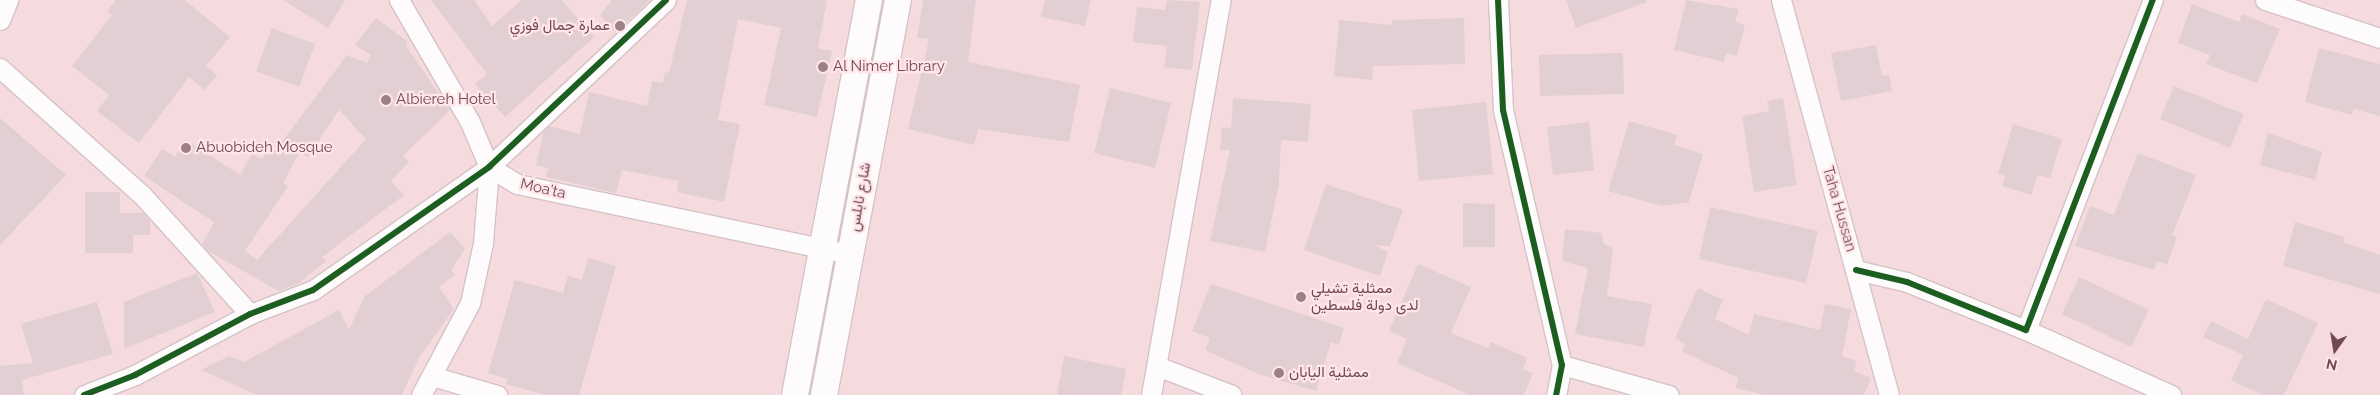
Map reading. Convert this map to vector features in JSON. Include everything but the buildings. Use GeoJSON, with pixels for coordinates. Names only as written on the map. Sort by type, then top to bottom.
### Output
{"type":"FeatureCollection","features":[{"type":"Feature","properties":{"kind":"main road","name":"شارع نابلس"},"geometry":{"type":"LineString","coordinates":[[795,395],[869,0]]}},
{"type":"Feature","properties":{"kind":"main road","name":"شارع نابلس"},"geometry":{"type":"LineString","coordinates":[[824,395],[898,0]]}},
{"type":"Feature","properties":{"kind":"street"},"geometry":{"type":"LineString","coordinates":[[0,20],[8,0]]}},
{"type":"Feature","properties":{"kind":"street"},"geometry":{"type":"LineString","coordinates":[[400,0],[470,122],[489,167],[483,243],[470,303],[421,395]]}},
{"type":"Feature","properties":{"kind":"street"},"geometry":{"type":"LineString","coordinates":[[84,395],[134,375],[250,314],[313,290],[489,167],[666,0]]}},
{"type":"Feature","properties":{"kind":"street"},"geometry":{"type":"LineString","coordinates":[[1151,395],[1220,0]]}},
{"type":"Feature","properties":{"kind":"street"},"geometry":{"type":"LineString","coordinates":[[1498,0],[1503,110],[1562,365],[1556,395]]}},
{"type":"Feature","properties":{"kind":"street","name":"Taha Hussan"},"geometry":{"type":"LineString","coordinates":[[1782,0],[1786,24],[1856,270],[1889,395]]}},
{"type":"Feature","properties":{"kind":"street"},"geometry":{"type":"LineString","coordinates":[[1786,24],[1790,0]]}},
{"type":"Feature","properties":{"kind":"street"},"geometry":{"type":"LineString","coordinates":[[2026,330],[2153,0]]}},
{"type":"Feature","properties":{"kind":"street"},"geometry":{"type":"LineString","coordinates":[[2265,0],[2380,38]]}},
{"type":"Feature","properties":{"kind":"street"},"geometry":{"type":"LineString","coordinates":[[0,68],[142,195],[250,314]]}},
{"type":"Feature","properties":{"kind":"street","name":"Moa'ta"},"geometry":{"type":"LineString","coordinates":[[489,167],[517,184],[850,254]]}},
{"type":"Feature","properties":{"kind":"street"},"geometry":{"type":"LineString","coordinates":[[1856,270],[1907,282],[2026,330],[2172,395]]}},
{"type":"Feature","properties":{"kind":"street"},"geometry":{"type":"LineString","coordinates":[[1562,365],[1669,395]]}},
{"type":"Feature","properties":{"kind":"street"},"geometry":{"type":"LineString","coordinates":[[1156,366],[1232,395]]}},
{"type":"Feature","properties":{"kind":"street"},"geometry":{"type":"LineString","coordinates":[[432,376],[498,395]]}},
{"type":"Feature","properties":{"kind":"shaded area"},"geometry":{"type":"Polygon","coordinates":[[[0,0],[2380,0],[2380,395],[0,395],[0,0]]]}},
{"type":"Feature","properties":{"kind":"cycle path"},"geometry":{"type":"LineString","coordinates":[[84,395],[135,375],[250,314],[313,290],[489,167],[666,0]]}},
{"type":"Feature","properties":{"kind":"cycle path"},"geometry":{"type":"LineString","coordinates":[[1498,0],[1503,110],[1562,365],[1556,395]]}},
{"type":"Feature","properties":{"kind":"cycle path"},"geometry":{"type":"LineString","coordinates":[[1856,270],[1907,282],[2026,330],[2153,0]]}},
{"type":"Feature","properties":{"kind":"place","name":"عمارة جمال فوزي"},"geometry":{"type":"Point","coordinates":[620,26]}},
{"type":"Feature","properties":{"kind":"place","name":"Al Nimer Library"},"geometry":{"type":"Point","coordinates":[823,67]}},
{"type":"Feature","properties":{"kind":"place","name":"Albiereh Hotel"},"geometry":{"type":"Point","coordinates":[386,100]}},
{"type":"Feature","properties":{"kind":"place","name":"Abuobideh Mosque"},"geometry":{"type":"Point","coordinates":[186,148]}},
{"type":"Feature","properties":{"kind":"place","name":"ممثلية تشيلي لدى دولة فلسطين"},"geometry":{"type":"Point","coordinates":[1301,297]}},
{"type":"Feature","properties":{"kind":"place","name":"ممثلية اليابان"},"geometry":{"type":"Point","coordinates":[1279,373]}}]}
